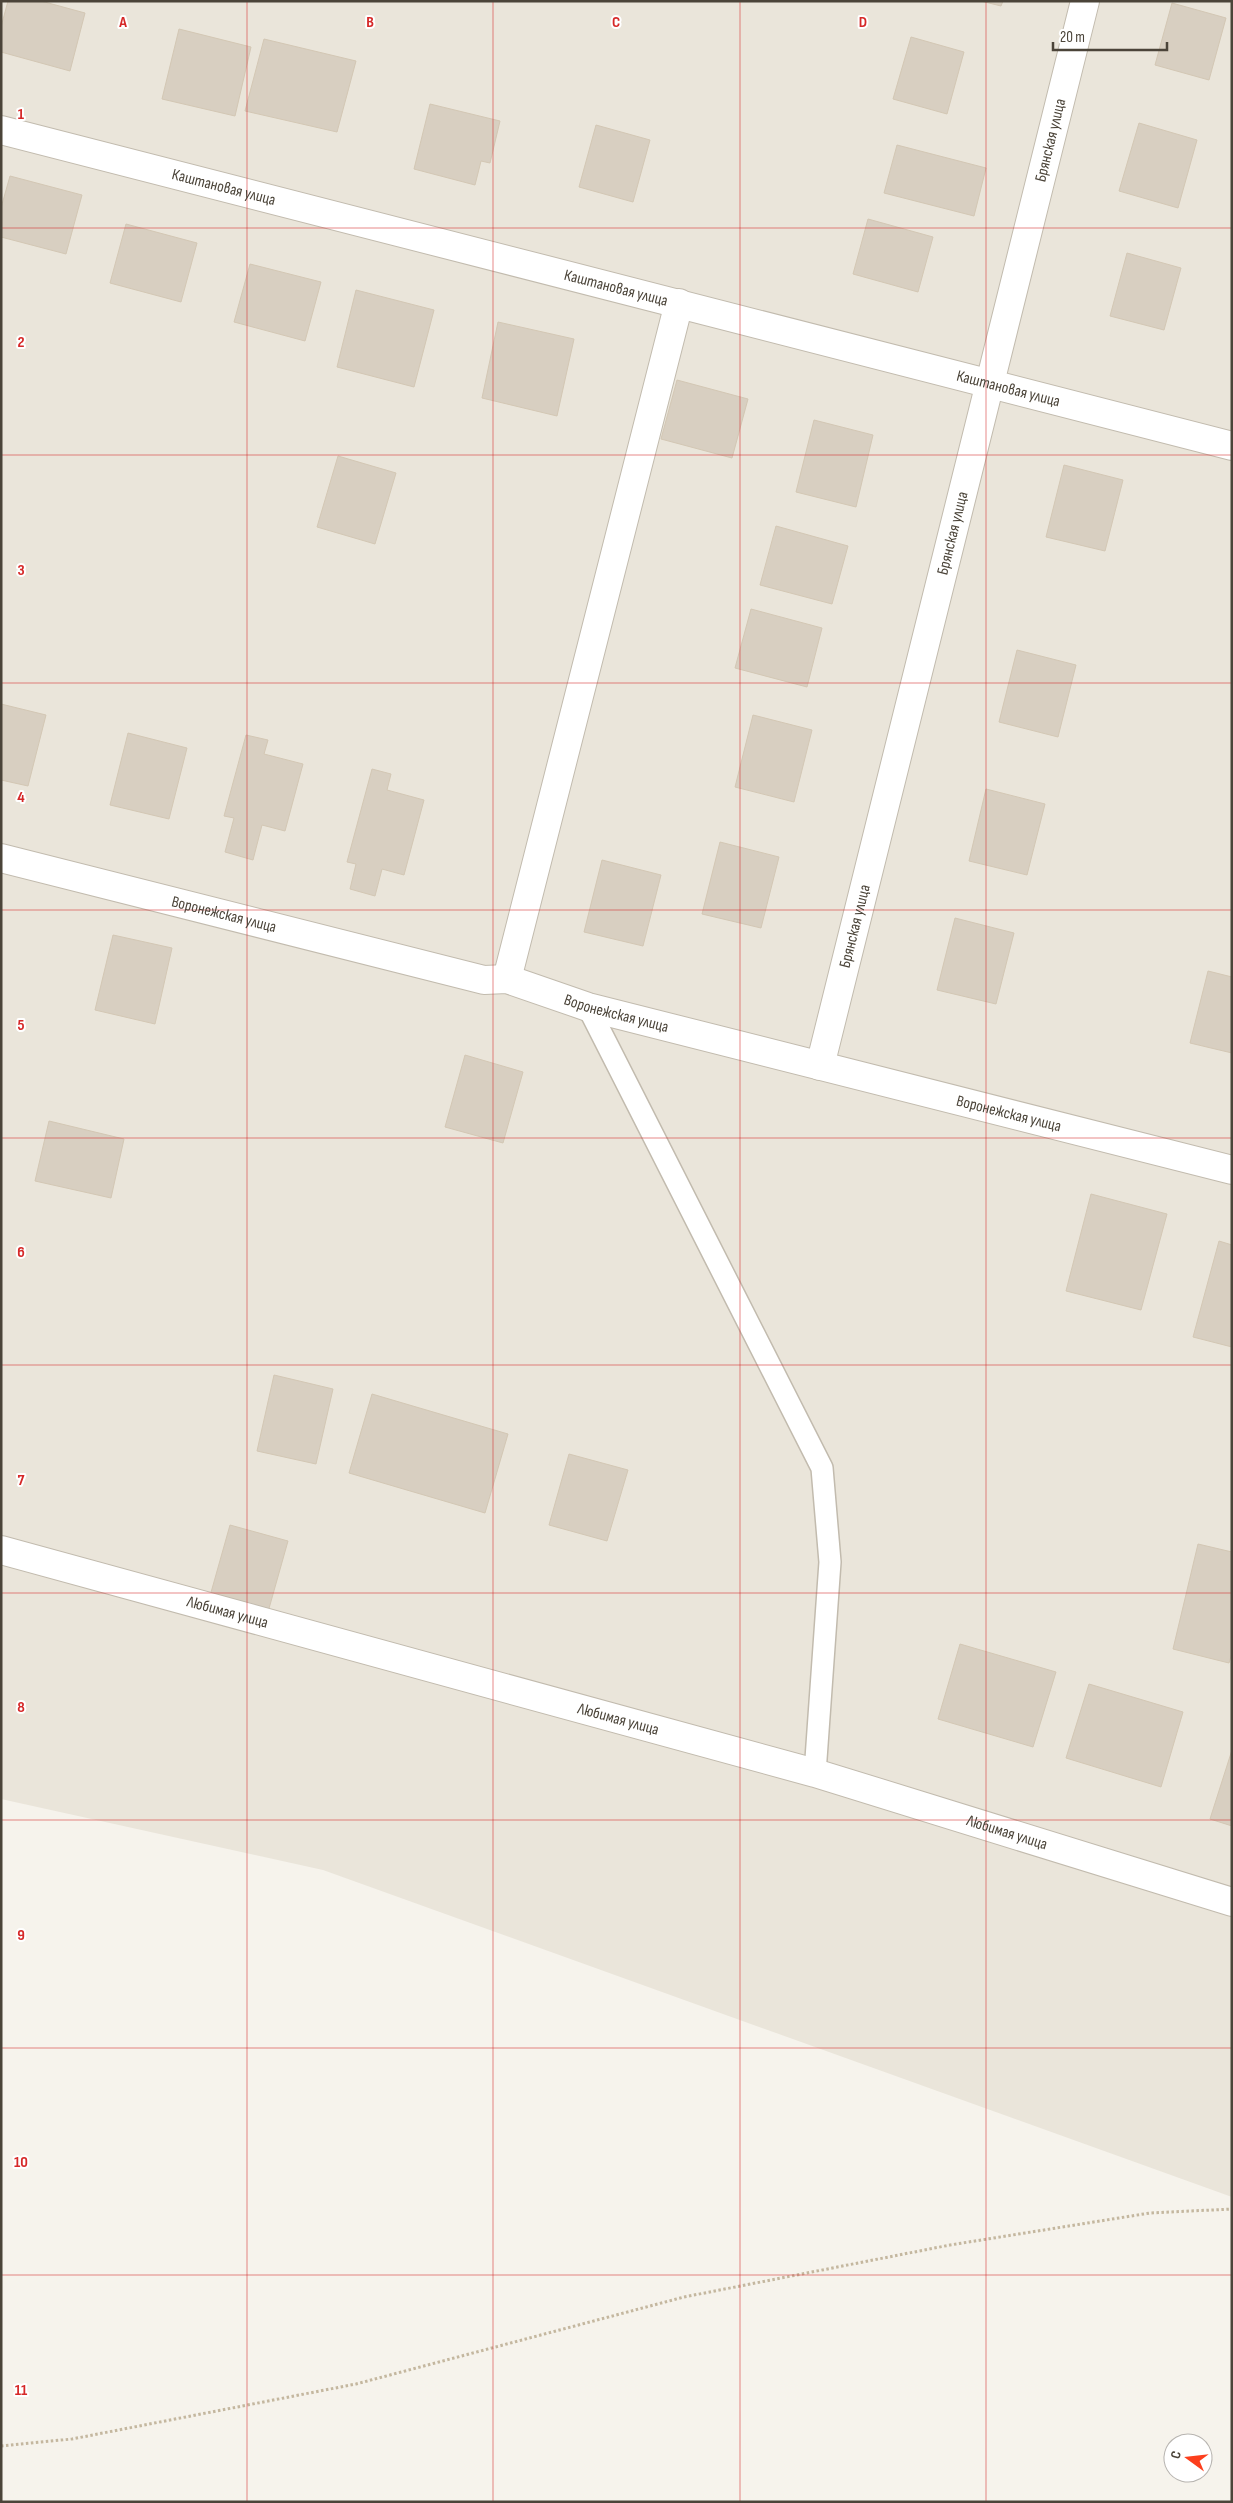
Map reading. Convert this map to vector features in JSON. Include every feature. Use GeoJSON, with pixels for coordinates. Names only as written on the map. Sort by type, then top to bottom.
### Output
{"type":"FeatureCollection","features":[{"type":"Feature","properties":{"kind":"street","name":"Брянская улица"},"geometry":{"type":"LineString","coordinates":[[820,1066],[1085,1]]}},
{"type":"Feature","properties":{"kind":"street","name":"Каштановая улица"},"geometry":{"type":"LineString","coordinates":[[1,130],[1232,446]]}},
{"type":"Feature","properties":{"kind":"street"},"geometry":{"type":"LineString","coordinates":[[506,979],[678,303]]}},
{"type":"Feature","properties":{"kind":"street","name":"Воронежская улица"},"geometry":{"type":"LineString","coordinates":[[1,858],[484,980],[506,979],[588,1007],[1232,1170]]}},
{"type":"Feature","properties":{"kind":"street","name":"Любимая улица"},"geometry":{"type":"LineString","coordinates":[[1,1550],[815,1774],[1232,1902]]}},
{"type":"Feature","properties":{"kind":"lane"},"geometry":{"type":"LineString","coordinates":[[588,1007],[822,1468],[830,1562],[815,1774]]}},
{"type":"Feature","properties":{"kind":"path"},"geometry":{"type":"LineString","coordinates":[[1,2446],[72,2439],[356,2384],[684,2297],[950,2244],[1150,2213],[1232,2210]]}},
{"type":"Feature","properties":{"kind":"shaded area"},"geometry":{"type":"Polygon","coordinates":[[[1,1],[1232,1],[1232,2197],[323,1870],[1,1799],[1,1]]]}},
{"type":"Feature","properties":{"kind":"building"},"geometry":{"type":"Polygon","coordinates":[[[8,1],[41,1],[85,13],[70,71],[1,52],[1,27],[8,1]]]}},
{"type":"Feature","properties":{"kind":"building"},"geometry":{"type":"Polygon","coordinates":[[[981,1],[1003,1],[1001,6],[981,1]]]}},
{"type":"Feature","properties":{"kind":"building"},"geometry":{"type":"Polygon","coordinates":[[[1172,3],[1226,18],[1209,80],[1155,65],[1172,3]]]}},
{"type":"Feature","properties":{"kind":"building"},"geometry":{"type":"Polygon","coordinates":[[[179,29],[251,47],[235,116],[162,99],[179,29]]]}},
{"type":"Feature","properties":{"kind":"building"},"geometry":{"type":"Polygon","coordinates":[[[911,37],[964,52],[947,114],[893,99],[911,37]]]}},
{"type":"Feature","properties":{"kind":"building"},"geometry":{"type":"Polygon","coordinates":[[[264,39],[356,61],[337,132],[245,111],[264,39]]]}},
{"type":"Feature","properties":{"kind":"building"},"geometry":{"type":"Polygon","coordinates":[[[430,104],[500,121],[490,163],[481,161],[475,185],[414,169],[430,104]]]}},
{"type":"Feature","properties":{"kind":"building"},"geometry":{"type":"Polygon","coordinates":[[[1139,123],[1197,140],[1178,208],[1119,191],[1139,123]]]}},
{"type":"Feature","properties":{"kind":"building"},"geometry":{"type":"Polygon","coordinates":[[[596,125],[650,140],[633,202],[579,187],[596,125]]]}},
{"type":"Feature","properties":{"kind":"building"},"geometry":{"type":"Polygon","coordinates":[[[897,145],[986,168],[974,216],[884,193],[897,145]]]}},
{"type":"Feature","properties":{"kind":"building"},"geometry":{"type":"Polygon","coordinates":[[[10,176],[82,195],[66,254],[1,237],[1,208],[10,176]]]}},
{"type":"Feature","properties":{"kind":"building"},"geometry":{"type":"Polygon","coordinates":[[[868,219],[933,237],[918,292],[853,274],[868,219]]]}},
{"type":"Feature","properties":{"kind":"building"},"geometry":{"type":"Polygon","coordinates":[[[126,224],[197,243],[181,302],[110,283],[126,224]]]}},
{"type":"Feature","properties":{"kind":"building"},"geometry":{"type":"Polygon","coordinates":[[[1127,253],[1181,268],[1164,330],[1110,316],[1127,253]]]}},
{"type":"Feature","properties":{"kind":"building"},"geometry":{"type":"Polygon","coordinates":[[[250,264],[321,282],[305,341],[234,322],[250,264]]]}},
{"type":"Feature","properties":{"kind":"building"},"geometry":{"type":"Polygon","coordinates":[[[356,290],[434,310],[414,387],[337,367],[356,290]]]}},
{"type":"Feature","properties":{"kind":"building"},"geometry":{"type":"Polygon","coordinates":[[[498,322],[574,339],[557,416],[482,398],[498,322]]]}},
{"type":"Feature","properties":{"kind":"building"},"geometry":{"type":"Polygon","coordinates":[[[677,380],[748,399],[732,458],[661,439],[677,380]]]}},
{"type":"Feature","properties":{"kind":"building"},"geometry":{"type":"Polygon","coordinates":[[[814,420],[873,435],[856,507],[796,492],[814,420]]]}},
{"type":"Feature","properties":{"kind":"building"},"geometry":{"type":"Polygon","coordinates":[[[338,456],[396,473],[375,544],[317,527],[338,456]]]}},
{"type":"Feature","properties":{"kind":"building"},"geometry":{"type":"Polygon","coordinates":[[[1064,465],[1123,480],[1105,551],[1046,537],[1064,465]]]}},
{"type":"Feature","properties":{"kind":"building"},"geometry":{"type":"Polygon","coordinates":[[[776,526],[848,546],[832,604],[760,585],[776,526]]]}},
{"type":"Feature","properties":{"kind":"building"},"geometry":{"type":"Polygon","coordinates":[[[751,609],[822,628],[807,687],[735,668],[751,609]]]}},
{"type":"Feature","properties":{"kind":"building"},"geometry":{"type":"Polygon","coordinates":[[[1017,650],[1076,665],[1058,737],[999,722],[1017,650]]]}},
{"type":"Feature","properties":{"kind":"building"},"geometry":{"type":"Polygon","coordinates":[[[1,704],[46,715],[28,786],[1,780],[1,704]]]}},
{"type":"Feature","properties":{"kind":"building"},"geometry":{"type":"Polygon","coordinates":[[[753,715],[812,730],[794,802],[735,787],[753,715]]]}},
{"type":"Feature","properties":{"kind":"building"},"geometry":{"type":"Polygon","coordinates":[[[128,733],[187,748],[169,819],[110,805],[128,733]]]}},
{"type":"Feature","properties":{"kind":"building"},"geometry":{"type":"Polygon","coordinates":[[[246,735],[268,740],[264,754],[303,764],[285,831],[262,825],[253,860],[225,852],[234,818],[224,816],[246,735]]]}},
{"type":"Feature","properties":{"kind":"building"},"geometry":{"type":"Polygon","coordinates":[[[372,769],[391,774],[387,790],[424,800],[404,875],[382,869],[375,896],[350,889],[356,864],[347,862],[372,769]]]}},
{"type":"Feature","properties":{"kind":"building"},"geometry":{"type":"Polygon","coordinates":[[[986,789],[1045,804],[1027,875],[969,861],[986,789]]]}},
{"type":"Feature","properties":{"kind":"building"},"geometry":{"type":"Polygon","coordinates":[[[720,842],[779,857],[761,928],[702,914],[720,842]]]}},
{"type":"Feature","properties":{"kind":"building"},"geometry":{"type":"Polygon","coordinates":[[[602,860],[661,875],[643,946],[584,932],[602,860]]]}},
{"type":"Feature","properties":{"kind":"building"},"geometry":{"type":"Polygon","coordinates":[[[955,918],[1014,933],[996,1004],[937,990],[955,918]]]}},
{"type":"Feature","properties":{"kind":"building"},"geometry":{"type":"Polygon","coordinates":[[[113,935],[172,948],[155,1024],[95,1010],[113,935]]]}},
{"type":"Feature","properties":{"kind":"building"},"geometry":{"type":"Polygon","coordinates":[[[1208,971],[1232,977],[1232,1053],[1190,1043],[1208,971]]]}},
{"type":"Feature","properties":{"kind":"building"},"geometry":{"type":"Polygon","coordinates":[[[465,1055],[523,1072],[503,1143],[445,1127],[465,1055]]]}},
{"type":"Feature","properties":{"kind":"building"},"geometry":{"type":"Polygon","coordinates":[[[49,1121],[124,1139],[111,1198],[35,1181],[49,1121]]]}},
{"type":"Feature","properties":{"kind":"building"},"geometry":{"type":"Polygon","coordinates":[[[1091,1194],[1167,1214],[1141,1310],[1066,1291],[1091,1194]]]}},
{"type":"Feature","properties":{"kind":"building"},"geometry":{"type":"Polygon","coordinates":[[[1219,1241],[1232,1245],[1232,1347],[1193,1337],[1219,1241]]]}},
{"type":"Feature","properties":{"kind":"building"},"geometry":{"type":"Polygon","coordinates":[[[274,1375],[333,1389],[316,1464],[257,1451],[274,1375]]]}},
{"type":"Feature","properties":{"kind":"building"},"geometry":{"type":"Polygon","coordinates":[[[372,1394],[508,1434],[485,1513],[349,1473],[372,1394]]]}},
{"type":"Feature","properties":{"kind":"building"},"geometry":{"type":"Polygon","coordinates":[[[569,1454],[628,1470],[607,1541],[549,1525],[569,1454]]]}},
{"type":"Feature","properties":{"kind":"building"},"geometry":{"type":"Polygon","coordinates":[[[230,1525],[288,1541],[268,1612],[210,1596],[230,1525]]]}},
{"type":"Feature","properties":{"kind":"building"},"geometry":{"type":"Polygon","coordinates":[[[1198,1544],[1232,1552],[1232,1653],[1229,1663],[1173,1649],[1198,1544]]]}},
{"type":"Feature","properties":{"kind":"building"},"geometry":{"type":"Polygon","coordinates":[[[960,1644],[1056,1672],[1033,1747],[938,1719],[960,1644]]]}},
{"type":"Feature","properties":{"kind":"building"},"geometry":{"type":"Polygon","coordinates":[[[1089,1684],[1183,1712],[1161,1787],[1066,1758],[1089,1684]]]}},
{"type":"Feature","properties":{"kind":"building"},"geometry":{"type":"Polygon","coordinates":[[[1232,1750],[1232,1826],[1210,1819],[1232,1750]]]}}]}
